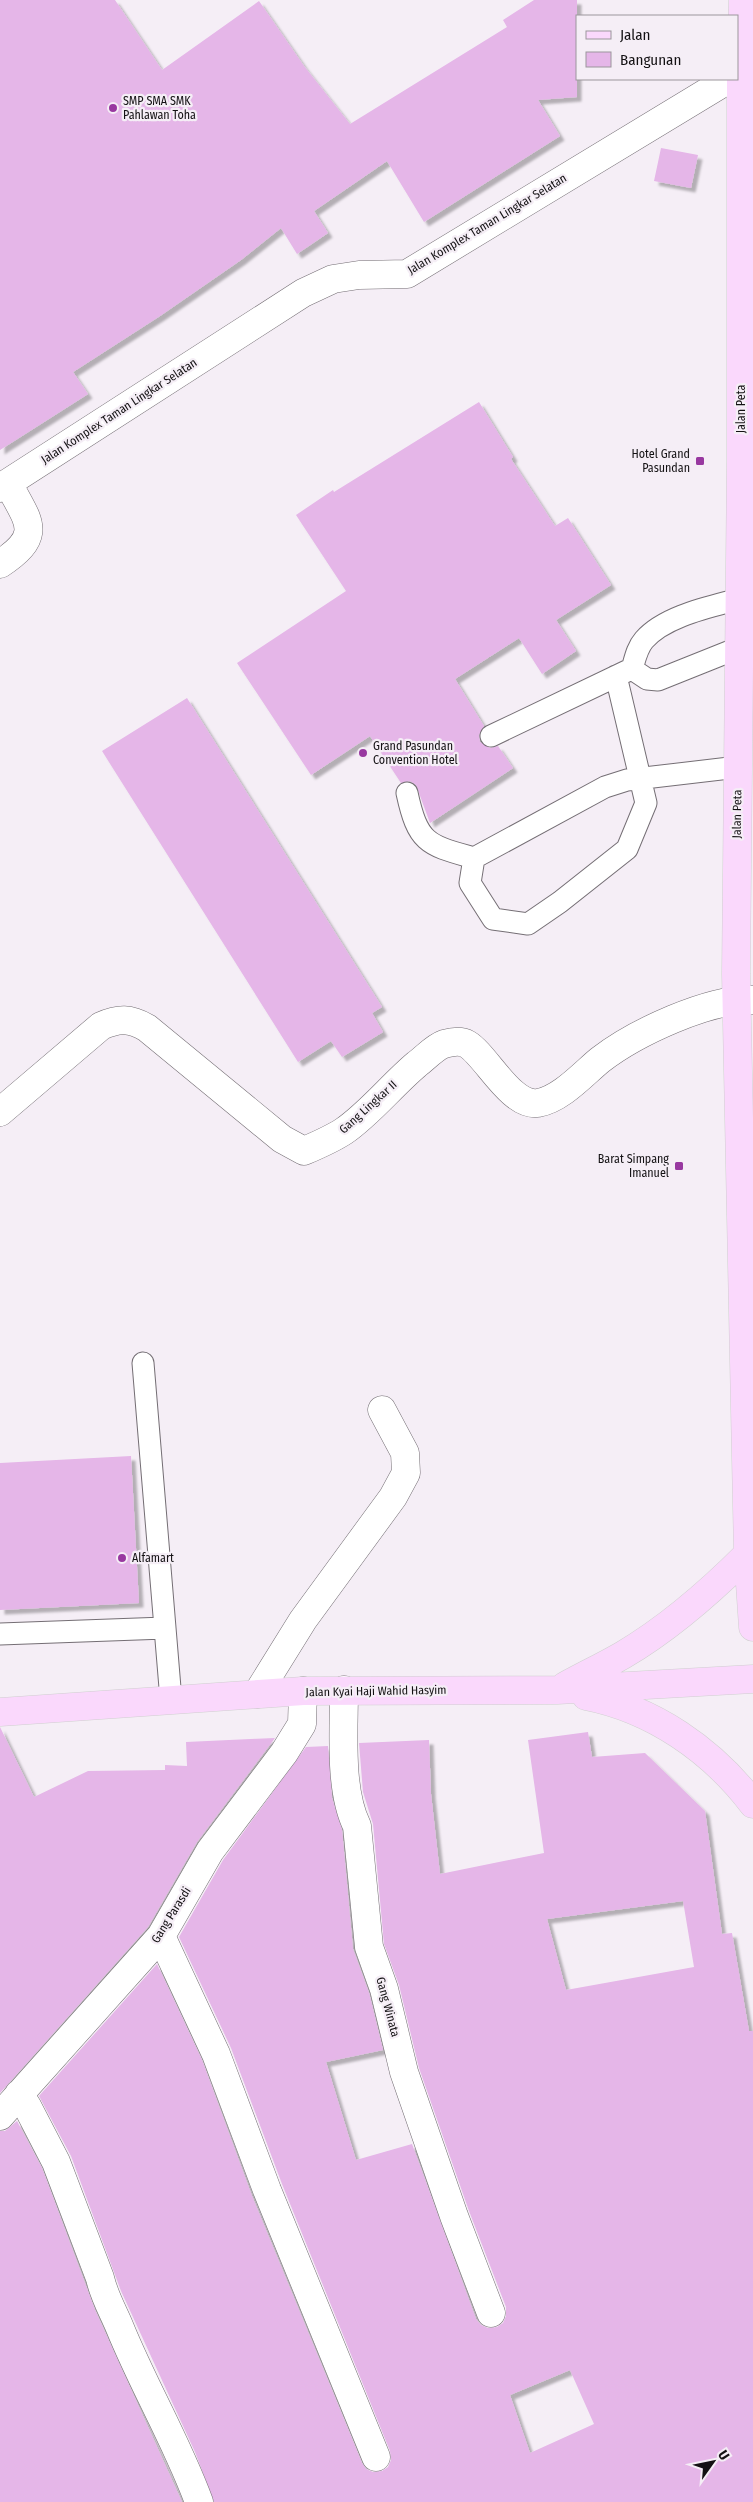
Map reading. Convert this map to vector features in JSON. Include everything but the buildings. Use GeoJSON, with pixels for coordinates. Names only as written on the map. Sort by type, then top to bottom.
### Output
{"type":"FeatureCollection","features":[{"type":"Feature","properties":{"kind":"main road","name":"Jalan Peta"},"geometry":{"type":"LineString","coordinates":[[738,54],[743,0]]}},
{"type":"Feature","properties":{"kind":"main road","name":"Jalan Peta"},"geometry":{"type":"LineString","coordinates":[[736,80],[740,600],[738,767],[745,999],[748,1554],[753,1627]]}},
{"type":"Feature","properties":{"kind":"main road"},"geometry":{"type":"LineString","coordinates":[[557,1690],[624,1654],[685,1612],[718,1584],[748,1554]]}},
{"type":"Feature","properties":{"kind":"main road","name":"Jalan Kyai Haji Wahid Hasyim"},"geometry":{"type":"LineString","coordinates":[[0,1712],[303,1691],[557,1690],[753,1679]]}},
{"type":"Feature","properties":{"kind":"main road"},"geometry":{"type":"LineString","coordinates":[[557,1690],[609,1700],[658,1721],[703,1750],[736,1781],[753,1804]]}},
{"type":"Feature","properties":{"kind":"street","name":"Jalan Komplex Taman Lingkar Selatan"},"geometry":{"type":"LineString","coordinates":[[0,564],[22,546],[30,525],[4,485],[303,293],[333,279],[359,275],[407,274],[728,80]]}},
{"type":"Feature","properties":{"kind":"street","name":"Gang Lingkar II"},"geometry":{"type":"LineString","coordinates":[[0,1112],[101,1026],[114,1020],[126,1019],[147,1028],[282,1139],[304,1151],[345,1130],[404,1075],[442,1045],[453,1041],[466,1044],[510,1090],[526,1100],[537,1103],[558,1095],[603,1058],[641,1034],[669,1020],[745,999]]}},
{"type":"Feature","properties":{"kind":"street"},"geometry":{"type":"LineString","coordinates":[[257,1694],[304,1620],[393,1496],[406,1473],[405,1453],[382,1410]]}},
{"type":"Feature","properties":{"kind":"street","name":"Gang Winata"},"geometry":{"type":"LineString","coordinates":[[344,1690],[343,1743],[350,1812],[357,1826],[369,1947],[384,1989],[404,2072],[454,2216],[491,2313]]}},
{"type":"Feature","properties":{"kind":"street","name":"Gang Parasdi"},"geometry":{"type":"LineString","coordinates":[[0,2116],[161,1936],[210,1851],[284,1753],[302,1724],[303,1691]]}},
{"type":"Feature","properties":{"kind":"street"},"geometry":{"type":"LineString","coordinates":[[161,1936],[216,2054],[267,2190],[376,2457]]}},
{"type":"Feature","properties":{"kind":"street"},"geometry":{"type":"LineString","coordinates":[[19,2094],[56,2162],[100,2278],[104,2294],[140,2374],[171,2434],[199,2502]]}},
{"type":"Feature","properties":{"kind":"lane"},"geometry":{"type":"LineString","coordinates":[[491,736],[624,673],[643,641],[655,630],[689,614],[740,600]]}},
{"type":"Feature","properties":{"kind":"lane"},"geometry":{"type":"LineString","coordinates":[[624,673],[658,680],[738,648]]}},
{"type":"Feature","properties":{"kind":"lane"},"geometry":{"type":"LineString","coordinates":[[474,858],[470,883],[493,918],[528,924],[560,902],[627,849],[646,803],[624,673]]}},
{"type":"Feature","properties":{"kind":"lane"},"geometry":{"type":"LineString","coordinates":[[408,793],[416,824],[420,832],[434,846],[474,858],[604,787],[627,780],[738,767]]}},
{"type":"Feature","properties":{"kind":"lane"},"geometry":{"type":"LineString","coordinates":[[143,1363],[171,1700]]}},
{"type":"Feature","properties":{"kind":"lane"},"geometry":{"type":"LineString","coordinates":[[0,1634],[165,1628]]}},
{"type":"Feature","properties":{"kind":"place","name":"SMP SMA SMK Pahlawan Toha"},"geometry":{"type":"Point","coordinates":[113,108]}},
{"type":"Feature","properties":{"kind":"place","name":"Hotel Grand Pasundan"},"geometry":{"type":"Point","coordinates":[700,461]}},
{"type":"Feature","properties":{"kind":"place","name":"Grand Pasundan Convention Hotel"},"geometry":{"type":"Point","coordinates":[363,753]}},
{"type":"Feature","properties":{"kind":"place","name":"Barat Simpang Imanuel"},"geometry":{"type":"Point","coordinates":[679,1166]}},
{"type":"Feature","properties":{"kind":"place","name":"Alfamart"},"geometry":{"type":"Point","coordinates":[122,1558]}}]}
